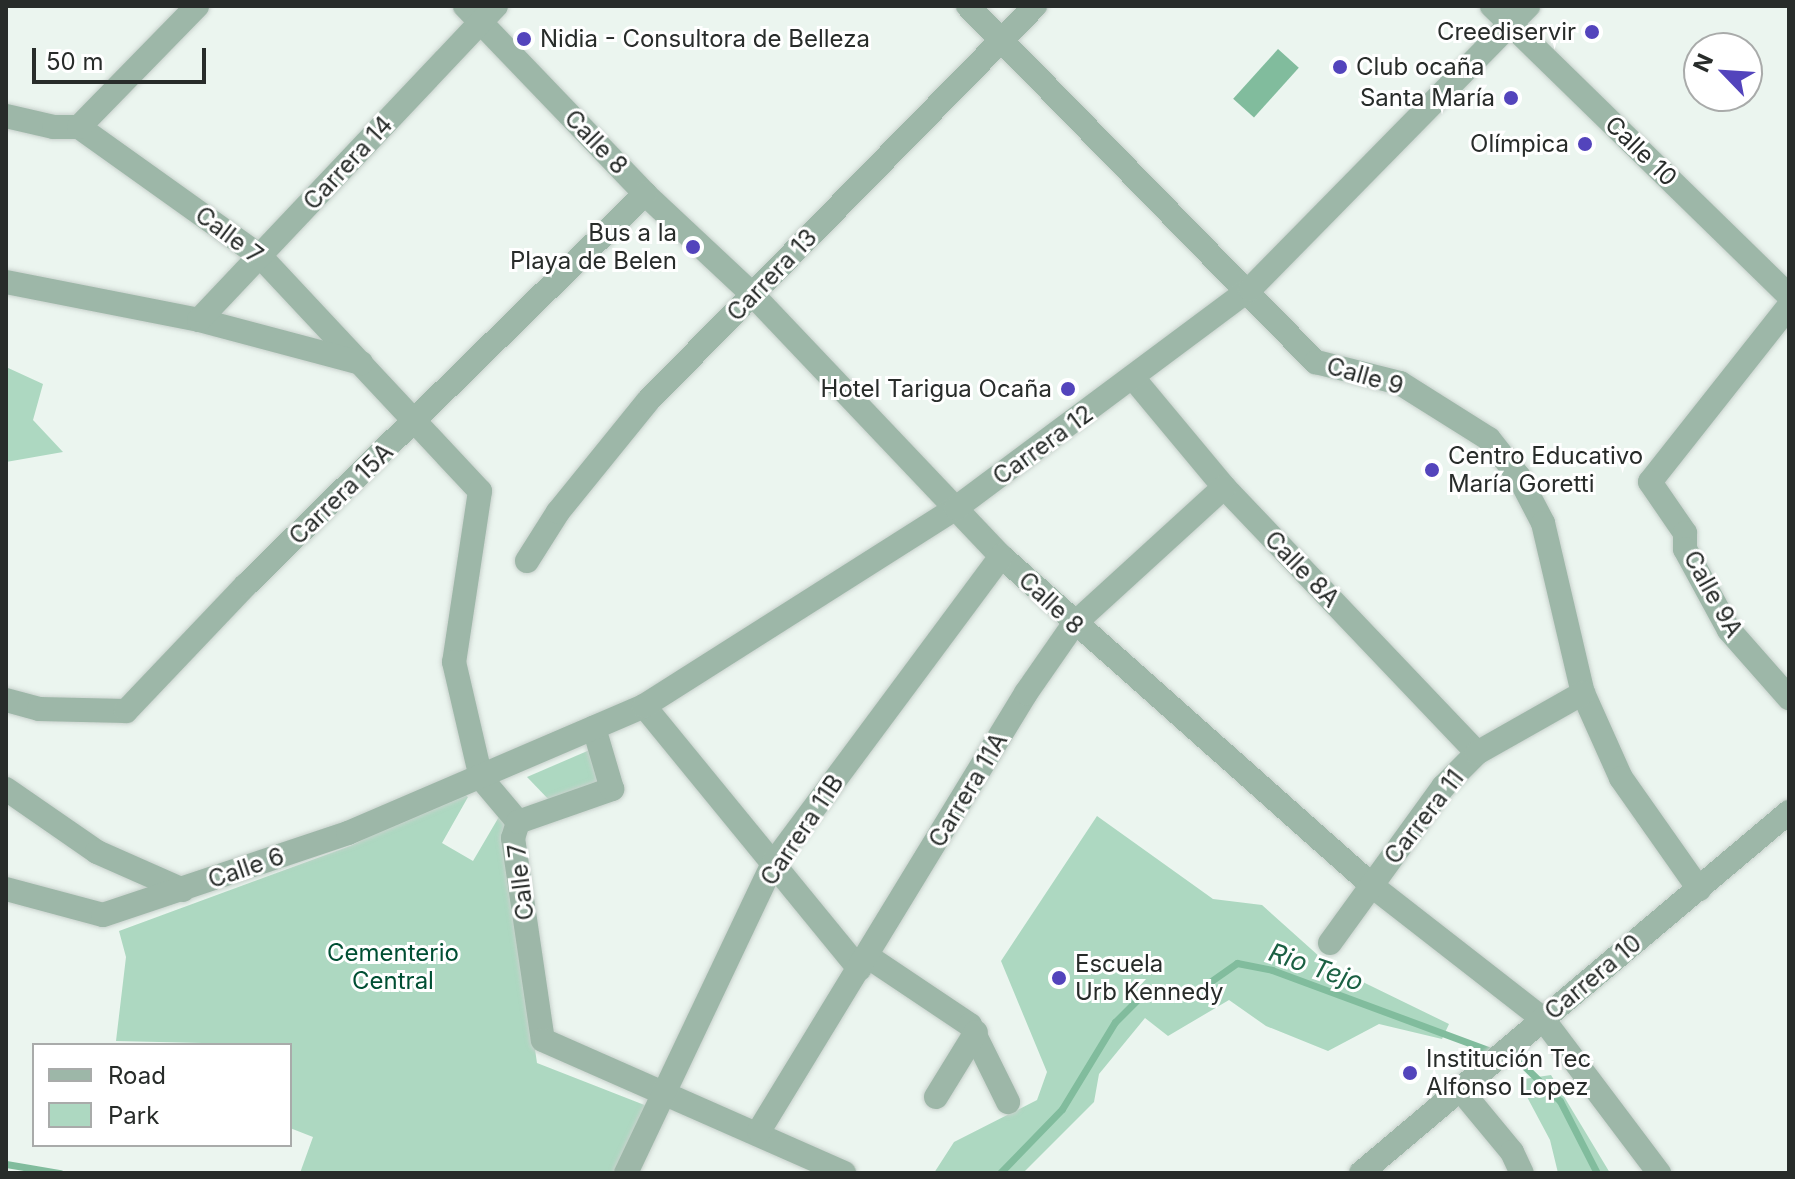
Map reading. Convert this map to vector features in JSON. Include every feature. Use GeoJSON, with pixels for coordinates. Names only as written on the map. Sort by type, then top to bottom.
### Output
{"type":"FeatureCollection","features":[{"type":"Feature","properties":{"kind":"street"},"geometry":{"type":"LineString","coordinates":[[6,116],[54,127],[79,127],[197,6]]}},
{"type":"Feature","properties":{"kind":"street","name":"Calle 9"},"geometry":{"type":"LineString","coordinates":[[968,6],[1250,289],[1316,362],[1400,383],[1489,439],[1519,477],[1543,523],[1583,693],[1621,778],[1699,889]]}},
{"type":"Feature","properties":{"kind":"street","name":"Carrera 13"},"geometry":{"type":"LineString","coordinates":[[527,561],[558,512],[648,401],[1035,6]]}},
{"type":"Feature","properties":{"kind":"street","name":"Calle 10"},"geometry":{"type":"LineString","coordinates":[[1492,6],[1789,296]]}},
{"type":"Feature","properties":{"kind":"street","name":"Carrera 12"},"geometry":{"type":"LineString","coordinates":[[481,778],[644,706],[956,508],[1134,379],[1250,289],[1528,6]]}},
{"type":"Feature","properties":{"kind":"street","name":"Calle 8"},"geometry":{"type":"LineString","coordinates":[[481,11],[645,194],[753,295],[1001,556],[1371,885],[1543,1019],[1659,1173]]}},
{"type":"Feature","properties":{"kind":"street","name":"Carrera 14"},"geometry":{"type":"LineString","coordinates":[[199,320],[258,259],[481,11]]}},
{"type":"Feature","properties":{"kind":"street","name":"Calle 7"},"geometry":{"type":"LineString","coordinates":[[79,127],[258,259],[361,363],[480,491],[465,565],[454,662],[481,778],[518,822],[513,838],[543,1040],[759,1131],[844,1173]]}},
{"type":"Feature","properties":{"kind":"street","name":"Carrera 15A"},"geometry":{"type":"LineString","coordinates":[[6,700],[39,709],[126,711],[246,585],[645,194]]}},
{"type":"Feature","properties":{"kind":"street"},"geometry":{"type":"LineString","coordinates":[[6,282],[199,320],[361,363]]}},
{"type":"Feature","properties":{"kind":"street","name":"Calle 9A"},"geometry":{"type":"LineString","coordinates":[[1789,306],[1650,482],[1685,533],[1685,549],[1729,630],[1789,698]]}},
{"type":"Feature","properties":{"kind":"street","name":"Calle 8A"},"geometry":{"type":"LineString","coordinates":[[1134,379],[1224,487],[1477,753]]}},
{"type":"Feature","properties":{"kind":"street","name":"Carrera 11A"},"geometry":{"type":"LineString","coordinates":[[759,1131],[1026,693],[1074,624],[1224,487]]}},
{"type":"Feature","properties":{"kind":"street","name":"Carrera 11B"},"geometry":{"type":"LineString","coordinates":[[626,1173],[774,862],[1001,556]]}},
{"type":"Feature","properties":{"kind":"street","name":"Carrera 11"},"geometry":{"type":"LineString","coordinates":[[1330,943],[1443,787],[1477,753],[1583,693]]}},
{"type":"Feature","properties":{"kind":"street"},"geometry":{"type":"LineString","coordinates":[[644,706],[774,862],[863,962],[956,1012],[976,1032],[1008,1102]]}},
{"type":"Feature","properties":{"kind":"street"},"geometry":{"type":"LineString","coordinates":[[518,822],[612,789],[594,728]]}},
{"type":"Feature","properties":{"kind":"street","name":"Calle 6"},"geometry":{"type":"LineString","coordinates":[[6,889],[103,915],[348,833],[481,778]]}},
{"type":"Feature","properties":{"kind":"street"},"geometry":{"type":"LineString","coordinates":[[6,789],[97,852],[183,890]]}},
{"type":"Feature","properties":{"kind":"street","name":"Carrera 10"},"geometry":{"type":"LineString","coordinates":[[1361,1173],[1699,889],[1786,820]]}},
{"type":"Feature","properties":{"kind":"street"},"geometry":{"type":"LineString","coordinates":[[936,1097],[976,1032]]}},
{"type":"Feature","properties":{"kind":"street"},"geometry":{"type":"LineString","coordinates":[[1462,1086],[1512,1152],[1522,1173]]}},
{"type":"Feature","properties":{"kind":"green space"},"geometry":{"type":"Polygon","coordinates":[[[6,367],[43,384],[33,420],[63,452],[6,462],[6,367]]]}},
{"type":"Feature","properties":{"kind":"green space"},"geometry":{"type":"Polygon","coordinates":[[[592,749],[602,783],[552,803],[527,777],[592,749]]]}},
{"type":"Feature","properties":{"kind":"green space","name":"Cementerio Central"},"geometry":{"type":"Polygon","coordinates":[[[461,792],[468,797],[442,843],[473,861],[500,815],[509,821],[505,839],[537,1063],[647,1106],[615,1173],[300,1173],[313,1137],[292,1129],[292,1043],[116,1041],[126,957],[119,931],[350,846],[461,792]]]}},
{"type":"Feature","properties":{"kind":"green space"},"geometry":{"type":"Polygon","coordinates":[[[1097,816],[1213,899],[1262,905],[1330,966],[1449,1024],[1442,1039],[1379,1024],[1328,1051],[1266,1026],[1229,1000],[1168,1036],[1145,1018],[1099,1074],[1094,1102],[1023,1173],[934,1173],[954,1142],[1037,1100],[1047,1072],[1001,961],[1097,816]]]}},
{"type":"Feature","properties":{"kind":"green space"},"geometry":{"type":"Polygon","coordinates":[[[1551,1075],[1610,1173],[1558,1173],[1550,1140],[1518,1080],[1551,1075]]]}},
{"type":"Feature","properties":{"kind":"shaded area"},"geometry":{"type":"Polygon","coordinates":[[[1278,49],[1299,68],[1254,118],[1233,99],[1278,49]]]}},
{"type":"Feature","properties":{"kind":"waterway","name":"Rio Tejo"},"geometry":{"type":"LineString","coordinates":[[1000,1173],[1062,1109],[1115,1022],[1140,997],[1197,991],[1237,963],[1272,970],[1496,1053]]}},
{"type":"Feature","properties":{"kind":"waterway","name":"Rio Tejo"},"geometry":{"type":"LineString","coordinates":[[1507,1058],[1522,1064],[1560,1101],[1597,1173]]}},
{"type":"Feature","properties":{"kind":"waterway","name":"Rio Tejo"},"geometry":{"type":"LineString","coordinates":[[6,1164],[60,1173]]}},
{"type":"Feature","properties":{"kind":"place","name":"Creediservir"},"geometry":{"type":"Point","coordinates":[1592,32]}},
{"type":"Feature","properties":{"kind":"place","name":"Nidia - Consultora de Belleza"},"geometry":{"type":"Point","coordinates":[524,39]}},
{"type":"Feature","properties":{"kind":"place","name":"Club ocaña"},"geometry":{"type":"Point","coordinates":[1340,67]}},
{"type":"Feature","properties":{"kind":"place","name":"Santa María"},"geometry":{"type":"Point","coordinates":[1511,98]}},
{"type":"Feature","properties":{"kind":"place","name":"Olímpica"},"geometry":{"type":"Point","coordinates":[1585,144]}},
{"type":"Feature","properties":{"kind":"place","name":"Bus a la Playa de Belen"},"geometry":{"type":"Point","coordinates":[693,247]}},
{"type":"Feature","properties":{"kind":"place","name":"Hotel Tarigua Ocaña"},"geometry":{"type":"Point","coordinates":[1068,389]}},
{"type":"Feature","properties":{"kind":"place","name":"Centro Educativo María Goretti"},"geometry":{"type":"Point","coordinates":[1432,470]}},
{"type":"Feature","properties":{"kind":"place","name":"Escuela Urb Kennedy"},"geometry":{"type":"Point","coordinates":[1059,978]}},
{"type":"Feature","properties":{"kind":"place","name":"Institución Tec Alfonso Lopez"},"geometry":{"type":"Point","coordinates":[1410,1073]}}]}
